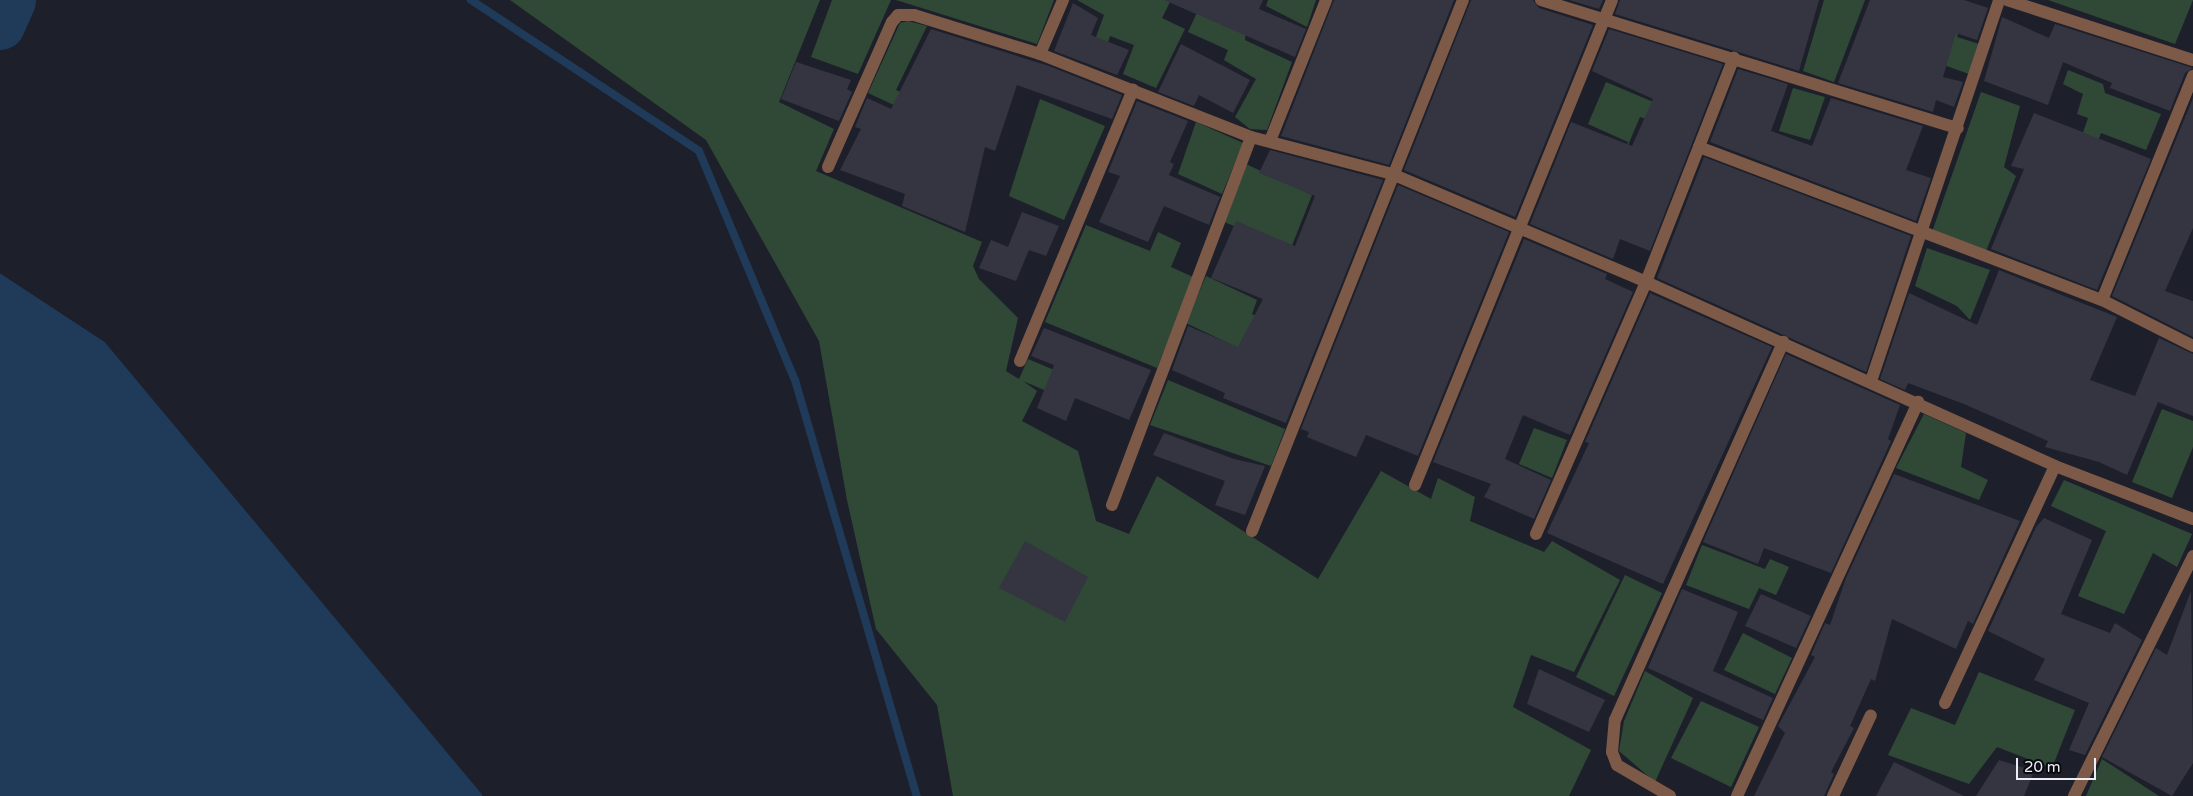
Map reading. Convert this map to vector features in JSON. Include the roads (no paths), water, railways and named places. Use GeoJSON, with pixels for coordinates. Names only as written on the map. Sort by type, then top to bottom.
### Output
{"type":"FeatureCollection","features":[{"type":"Feature","properties":{"kind":"street"},"geometry":{"type":"LineString","coordinates":[[1040,54],[1063,0]]}},
{"type":"Feature","properties":{"kind":"street"},"geometry":{"type":"LineString","coordinates":[[1270,141],[1326,0]]}},
{"type":"Feature","properties":{"kind":"street"},"geometry":{"type":"LineString","coordinates":[[1252,531],[1392,174],[1463,0]]}},
{"type":"Feature","properties":{"kind":"street"},"geometry":{"type":"LineString","coordinates":[[1541,0],[1958,128]]}},
{"type":"Feature","properties":{"kind":"street"},"geometry":{"type":"LineString","coordinates":[[1415,485],[1521,229],[1612,0]]}},
{"type":"Feature","properties":{"kind":"street"},"geometry":{"type":"LineString","coordinates":[[1871,382],[1958,128],[1999,0]]}},
{"type":"Feature","properties":{"kind":"street"},"geometry":{"type":"LineString","coordinates":[[2008,0],[2193,60]]}},
{"type":"Feature","properties":{"kind":"street"},"geometry":{"type":"LineString","coordinates":[[828,167],[892,22],[898,15],[914,15],[1040,54],[1251,137],[1392,174],[1646,282],[1918,402],[2055,466],[2193,520]]}},
{"type":"Feature","properties":{"kind":"street"},"geometry":{"type":"LineString","coordinates":[[1536,534],[1646,282],[1734,58]]}},
{"type":"Feature","properties":{"kind":"street"},"geometry":{"type":"LineString","coordinates":[[2102,300],[2193,76]]}},
{"type":"Feature","properties":{"kind":"street"},"geometry":{"type":"LineString","coordinates":[[1020,361],[1133,90]]}},
{"type":"Feature","properties":{"kind":"street"},"geometry":{"type":"LineString","coordinates":[[1112,505],[1251,137]]}},
{"type":"Feature","properties":{"kind":"street"},"geometry":{"type":"LineString","coordinates":[[1699,147],[1922,234],[2102,300],[2193,346]]}},
{"type":"Feature","properties":{"kind":"street"},"geometry":{"type":"LineString","coordinates":[[1670,796],[1617,765],[1612,752],[1615,720],[1782,342]]}},
{"type":"Feature","properties":{"kind":"street"},"geometry":{"type":"LineString","coordinates":[[1737,796],[1918,402]]}},
{"type":"Feature","properties":{"kind":"street"},"geometry":{"type":"LineString","coordinates":[[1945,703],[2055,466]]}},
{"type":"Feature","properties":{"kind":"street"},"geometry":{"type":"LineString","coordinates":[[2074,796],[2193,556]]}},
{"type":"Feature","properties":{"kind":"street"},"geometry":{"type":"LineString","coordinates":[[1833,796],[1871,714]]}},
{"type":"Feature","properties":{"kind":"water"},"geometry":{"type":"Polygon","coordinates":[[[0,278],[102,345],[478,796],[0,796],[0,278]]]}},
{"type":"Feature","properties":{"kind":"waterway"},"geometry":{"type":"LineString","coordinates":[[0,25],[11,0]]}},
{"type":"Feature","properties":{"kind":"waterway"},"geometry":{"type":"LineString","coordinates":[[471,0],[699,151],[795,380],[917,796]]}},
{"type":"Feature","properties":{"kind":"waterway"},"geometry":{"type":"LineString","coordinates":[[0,278],[102,345],[478,796]]}}]}
